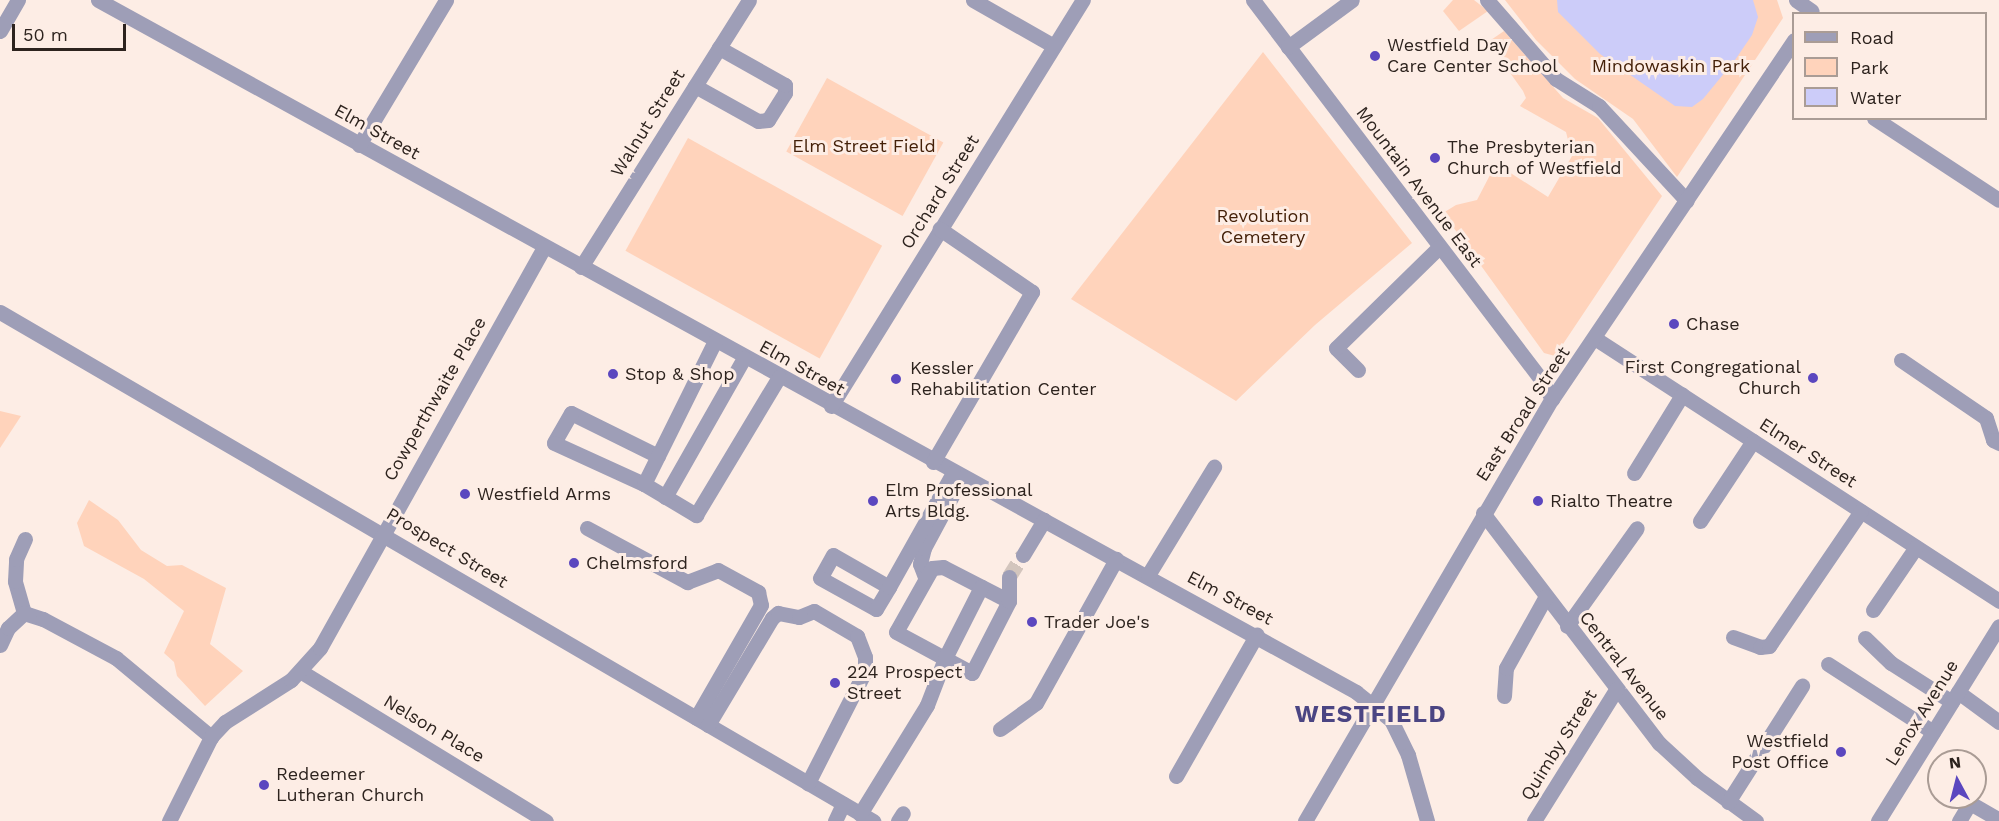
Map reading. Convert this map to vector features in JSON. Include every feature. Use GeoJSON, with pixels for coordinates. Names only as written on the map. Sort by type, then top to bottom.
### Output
{"type":"FeatureCollection","features":[{"type":"Feature","properties":{"kind":"street"},"geometry":{"type":"LineString","coordinates":[[0,31],[18,0]]}},
{"type":"Feature","properties":{"kind":"street","name":"Elm Street"},"geometry":{"type":"LineString","coordinates":[[98,0],[933,462],[1257,634],[1374,704],[1391,720],[1398,734],[1427,821]]}},
{"type":"Feature","properties":{"kind":"street"},"geometry":{"type":"LineString","coordinates":[[359,145],[446,0]]}},
{"type":"Feature","properties":{"kind":"street","name":"Walnut Street"},"geometry":{"type":"LineString","coordinates":[[581,267],[749,0]]}},
{"type":"Feature","properties":{"kind":"street"},"geometry":{"type":"LineString","coordinates":[[974,0],[1054,46]]}},
{"type":"Feature","properties":{"kind":"street","name":"Orchard Street"},"geometry":{"type":"LineString","coordinates":[[831,406],[1083,0]]}},
{"type":"Feature","properties":{"kind":"street","name":"Mountain Avenue East"},"geometry":{"type":"LineString","coordinates":[[1253,0],[1541,379],[1552,399]]}},
{"type":"Feature","properties":{"kind":"street"},"geometry":{"type":"LineString","coordinates":[[1288,46],[1352,0]]}},
{"type":"Feature","properties":{"kind":"street"},"geometry":{"type":"LineString","coordinates":[[1487,0],[1556,80],[1599,106],[1688,201]]}},
{"type":"Feature","properties":{"kind":"street"},"geometry":{"type":"LineString","coordinates":[[1796,0],[1814,8]]}},
{"type":"Feature","properties":{"kind":"street","name":"East Broad Street"},"geometry":{"type":"LineString","coordinates":[[1305,821],[1483,513],[1552,399],[1787,62],[1792,46]]}},
{"type":"Feature","properties":{"kind":"street"},"geometry":{"type":"LineString","coordinates":[[695,86],[758,121],[768,120],[785,93],[785,85],[719,48]]}},
{"type":"Feature","properties":{"kind":"street"},"geometry":{"type":"LineString","coordinates":[[1877,120],[1999,200]]}},
{"type":"Feature","properties":{"kind":"street"},"geometry":{"type":"LineString","coordinates":[[933,462],[1032,292],[940,229]]}},
{"type":"Feature","properties":{"kind":"street"},"geometry":{"type":"LineString","coordinates":[[1358,370],[1336,348],[1439,246]]}},
{"type":"Feature","properties":{"kind":"street","name":"Cowperthwaite Place"},"geometry":{"type":"LineString","coordinates":[[169,821],[211,737],[225,722],[300,671],[320,648],[382,531],[544,247]]}},
{"type":"Feature","properties":{"kind":"street","name":"Prospect Street"},"geometry":{"type":"LineString","coordinates":[[0,312],[382,531],[702,722],[867,817]]}},
{"type":"Feature","properties":{"kind":"street","name":"Elmer Street"},"geometry":{"type":"LineString","coordinates":[[1596,339],[1999,600]]}},
{"type":"Feature","properties":{"kind":"street"},"geometry":{"type":"LineString","coordinates":[[644,484],[715,341]]}},
{"type":"Feature","properties":{"kind":"street"},"geometry":{"type":"LineString","coordinates":[[666,497],[744,358]]}},
{"type":"Feature","properties":{"kind":"street"},"geometry":{"type":"LineString","coordinates":[[1901,360],[1986,418],[1993,440],[1999,443]]}},
{"type":"Feature","properties":{"kind":"street"},"geometry":{"type":"LineString","coordinates":[[658,456],[571,413],[554,443],[644,484],[696,515],[780,377]]}},
{"type":"Feature","properties":{"kind":"street"},"geometry":{"type":"LineString","coordinates":[[1634,473],[1682,395]]}},
{"type":"Feature","properties":{"kind":"street"},"geometry":{"type":"LineString","coordinates":[[1700,521],[1753,441]]}},
{"type":"Feature","properties":{"kind":"street"},"geometry":{"type":"LineString","coordinates":[[1148,575],[1214,468]]}},
{"type":"Feature","properties":{"kind":"street"},"geometry":{"type":"LineString","coordinates":[[925,577],[920,564],[924,548],[958,475]]}},
{"type":"Feature","properties":{"kind":"street"},"geometry":{"type":"LineString","coordinates":[[889,586],[958,475]]}},
{"type":"Feature","properties":{"kind":"street"},"geometry":{"type":"LineString","coordinates":[[1733,637],[1760,647],[1769,646],[1861,511]]}},
{"type":"Feature","properties":{"kind":"street","name":"Central Avenue"},"geometry":{"type":"LineString","coordinates":[[1483,513],[1616,690],[1659,743],[1728,802],[1756,821]]}},
{"type":"Feature","properties":{"kind":"street"},"geometry":{"type":"LineString","coordinates":[[1023,555],[1044,520]]}},
{"type":"Feature","properties":{"kind":"street"},"geometry":{"type":"LineString","coordinates":[[587,528],[687,582],[718,570],[758,592],[761,605],[702,722]]}},
{"type":"Feature","properties":{"kind":"street"},"geometry":{"type":"LineString","coordinates":[[1568,626],[1637,528]]}},
{"type":"Feature","properties":{"kind":"street"},"geometry":{"type":"LineString","coordinates":[[26,539],[16,559],[15,581],[24,613],[116,658],[211,737]]}},
{"type":"Feature","properties":{"kind":"street"},"geometry":{"type":"LineString","coordinates":[[1873,610],[1916,547]]}},
{"type":"Feature","properties":{"kind":"street"},"geometry":{"type":"LineString","coordinates":[[1000,729],[1036,703],[1116,559]]}},
{"type":"Feature","properties":{"kind":"street"},"geometry":{"type":"LineString","coordinates":[[1009,601],[943,567],[932,568],[896,632],[972,673],[1009,601],[1010,577]]}},
{"type":"Feature","properties":{"kind":"street"},"geometry":{"type":"LineString","coordinates":[[867,817],[927,705],[945,658],[981,587]]}},
{"type":"Feature","properties":{"kind":"street"},"geometry":{"type":"LineString","coordinates":[[1504,696],[1506,668],[1546,596]]}},
{"type":"Feature","properties":{"kind":"street"},"geometry":{"type":"LineString","coordinates":[[702,722],[778,613],[799,617],[814,611],[857,636],[863,645],[865,671],[808,783]]}},
{"type":"Feature","properties":{"kind":"street"},"geometry":{"type":"LineString","coordinates":[[0,645],[8,628],[24,613]]}},
{"type":"Feature","properties":{"kind":"street","name":"Lenox Avenue"},"geometry":{"type":"LineString","coordinates":[[1878,821],[1999,626]]}},
{"type":"Feature","properties":{"kind":"street"},"geometry":{"type":"LineString","coordinates":[[1176,776],[1257,634]]}},
{"type":"Feature","properties":{"kind":"street"},"geometry":{"type":"LineString","coordinates":[[1865,638],[1891,663],[1999,722]]}},
{"type":"Feature","properties":{"kind":"street"},"geometry":{"type":"LineString","coordinates":[[1828,664],[1933,732]]}},
{"type":"Feature","properties":{"kind":"street","name":"Nelson Place"},"geometry":{"type":"LineString","coordinates":[[300,671],[546,821]]}},
{"type":"Feature","properties":{"kind":"street"},"geometry":{"type":"LineString","coordinates":[[1728,802],[1802,686]]}},
{"type":"Feature","properties":{"kind":"street","name":"Quimby Street"},"geometry":{"type":"LineString","coordinates":[[1534,821],[1616,690]]}},
{"type":"Feature","properties":{"kind":"street"},"geometry":{"type":"LineString","coordinates":[[1959,821],[1971,803],[1999,820]]}},
{"type":"Feature","properties":{"kind":"street"},"geometry":{"type":"LineString","coordinates":[[835,821],[843,804]]}},
{"type":"Feature","properties":{"kind":"green space"},"geometry":{"type":"Polygon","coordinates":[[[1453,0],[1474,0],[1488,11],[1459,31],[1443,11],[1453,0]]]}},
{"type":"Feature","properties":{"kind":"green space","name":"Mindowaskin Park"},"geometry":{"type":"Polygon","coordinates":[[[1505,0],[1777,0],[1783,18],[1677,177],[1633,119],[1575,79],[1536,40],[1505,0]]]}},
{"type":"Feature","properties":{"kind":"green space"},"geometry":{"type":"Polygon","coordinates":[[[1504,31],[1563,98],[1598,118],[1662,196],[1555,356],[1544,353],[1443,213],[1456,205],[1477,200],[1490,175],[1509,172],[1548,197],[1572,156],[1566,132],[1520,106],[1526,98],[1523,91],[1488,42],[1504,31]]]}},
{"type":"Feature","properties":{"kind":"green space","name":"Revolution Cemetery"},"geometry":{"type":"Polygon","coordinates":[[[1263,52],[1412,243],[1315,325],[1236,401],[1071,299],[1263,52]]]}},
{"type":"Feature","properties":{"kind":"green space","name":"Elm Street Field"},"geometry":{"type":"Polygon","coordinates":[[[827,78],[943,142],[903,216],[786,151],[827,78]]]}},
{"type":"Feature","properties":{"kind":"green space"},"geometry":{"type":"Polygon","coordinates":[[[688,138],[882,246],[820,358],[625,251],[688,138]]]}},
{"type":"Feature","properties":{"kind":"green space"},"geometry":{"type":"Polygon","coordinates":[[[0,411],[21,416],[0,448],[0,411]]]}},
{"type":"Feature","properties":{"kind":"green space"},"geometry":{"type":"Polygon","coordinates":[[[89,500],[118,520],[141,550],[167,566],[182,565],[226,588],[210,644],[243,671],[205,706],[177,676],[174,662],[164,653],[184,611],[144,579],[84,546],[77,523],[89,500]]]}},
{"type":"Feature","properties":{"kind":"water"},"geometry":{"type":"Polygon","coordinates":[[[1557,0],[1753,0],[1758,17],[1752,35],[1703,99],[1692,107],[1675,106],[1600,54],[1558,12],[1557,0]]]}},
{"type":"Feature","properties":{"kind":"tunnel"},"geometry":{"type":"LineString","coordinates":[[1009,577],[1023,555]]}},
{"type":"Feature","properties":{"kind":"place","name":"Westfield Day Care Center School"},"geometry":{"type":"Point","coordinates":[1375,56]}},
{"type":"Feature","properties":{"kind":"place","name":"The Presbyterian Church of Westfield"},"geometry":{"type":"Point","coordinates":[1435,158]}},
{"type":"Feature","properties":{"kind":"place","name":"Chase"},"geometry":{"type":"Point","coordinates":[1674,324]}},
{"type":"Feature","properties":{"kind":"place","name":"Stop & Shop"},"geometry":{"type":"Point","coordinates":[613,374]}},
{"type":"Feature","properties":{"kind":"place","name":"First Congregational Church"},"geometry":{"type":"Point","coordinates":[1813,378]}},
{"type":"Feature","properties":{"kind":"place","name":"Kessler Rehabilitation Center"},"geometry":{"type":"Point","coordinates":[896,379]}},
{"type":"Feature","properties":{"kind":"place","name":"Westfield Arms"},"geometry":{"type":"Point","coordinates":[465,494]}},
{"type":"Feature","properties":{"kind":"place","name":"Elm Professional Arts Bldg."},"geometry":{"type":"Point","coordinates":[873,501]}},
{"type":"Feature","properties":{"kind":"place","name":"Rialto Theatre"},"geometry":{"type":"Point","coordinates":[1538,501]}},
{"type":"Feature","properties":{"kind":"place","name":"Chelmsford"},"geometry":{"type":"Point","coordinates":[574,563]}},
{"type":"Feature","properties":{"kind":"place","name":"Trader Joe's"},"geometry":{"type":"Point","coordinates":[1032,622]}},
{"type":"Feature","properties":{"kind":"place","name":"224 Prospect Street"},"geometry":{"type":"Point","coordinates":[835,683]}},
{"type":"Feature","properties":{"kind":"place","name":"Westfield Post Office"},"geometry":{"type":"Point","coordinates":[1841,752]}},
{"type":"Feature","properties":{"kind":"place","name":"Redeemer Lutheran Church"},"geometry":{"type":"Point","coordinates":[264,785]}},
{"type":"Feature","properties":{"kind":"district","name":"WESTFIELD"},"geometry":{"type":"Point","coordinates":[1371,715]}}]}
